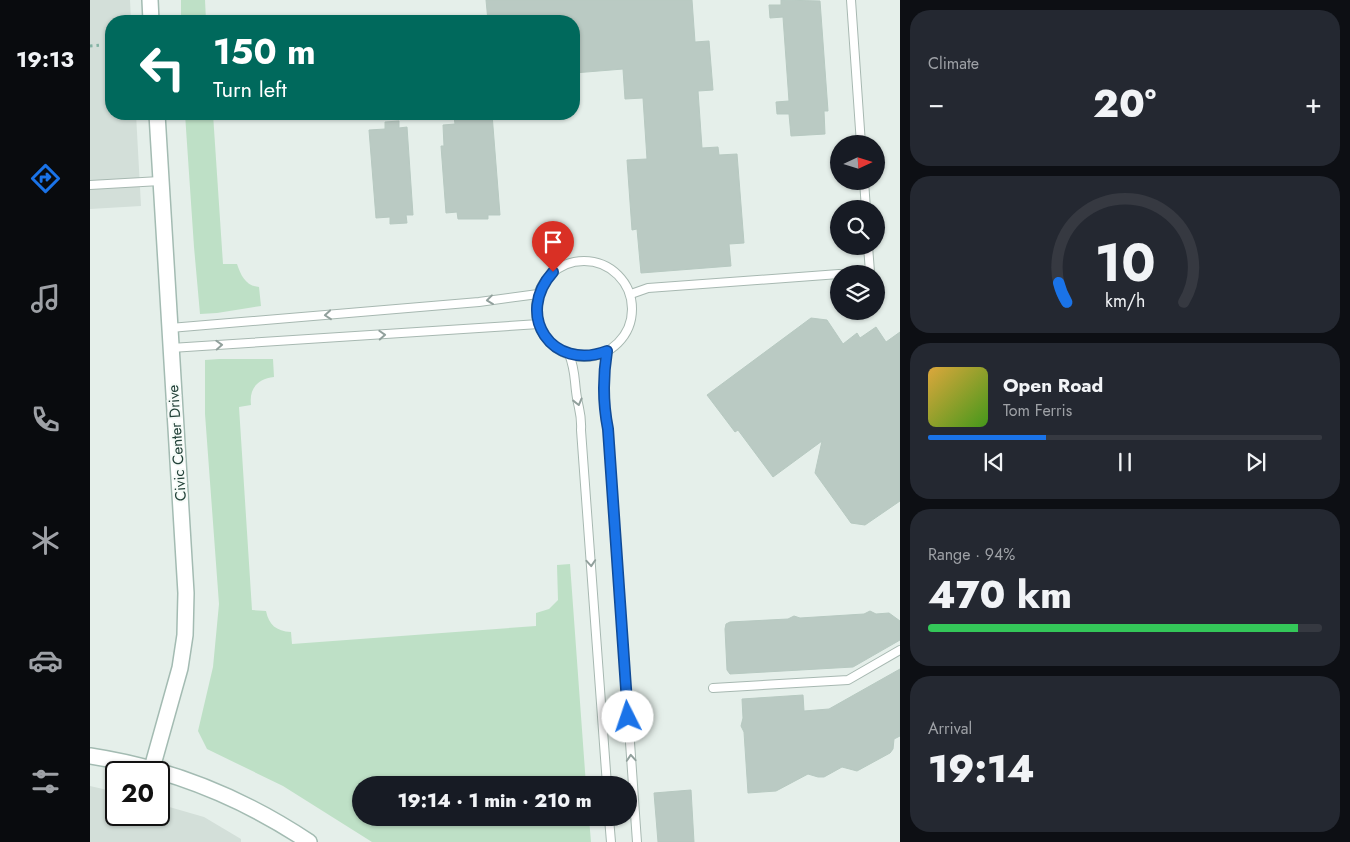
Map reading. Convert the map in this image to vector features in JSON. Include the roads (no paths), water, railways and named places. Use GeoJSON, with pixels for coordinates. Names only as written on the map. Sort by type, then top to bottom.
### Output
{"type":"FeatureCollection","features":[{"type":"Feature","properties":{"kind":"street"},"geometry":{"type":"LineString","coordinates":[[150,0],[151,15]]}},
{"type":"Feature","properties":{"kind":"street","name":"Civic Center Drive"},"geometry":{"type":"LineString","coordinates":[[154,761],[180,668],[186,635],[186,593],[156,120]]}},
{"type":"Feature","properties":{"kind":"street"},"geometry":{"type":"LineString","coordinates":[[90,756],[116,761]]}},
{"type":"Feature","properties":{"kind":"street"},"geometry":{"type":"LineString","coordinates":[[170,774],[216,791],[277,820],[309,842]]}},
{"type":"Feature","properties":{"kind":"lane"},"geometry":{"type":"LineString","coordinates":[[852,0],[860,135]]}},
{"type":"Feature","properties":{"kind":"lane"},"geometry":{"type":"LineString","coordinates":[[90,185],[160,181]]}},
{"type":"Feature","properties":{"kind":"lane"},"geometry":{"type":"LineString","coordinates":[[591,261],[604,264],[616,272],[625,282],[631,294],[633,311],[629,327],[620,341],[607,351],[595,356],[582,357],[569,354],[550,343],[539,324],[536,304],[538,294],[549,277],[565,264],[591,261]]}},
{"type":"Feature","properties":{"kind":"lane"},"geometry":{"type":"LineString","coordinates":[[631,294],[648,288],[830,275]]}},
{"type":"Feature","properties":{"kind":"lane"},"geometry":{"type":"LineString","coordinates":[[170,328],[479,302],[538,294]]}},
{"type":"Feature","properties":{"kind":"lane"},"geometry":{"type":"LineString","coordinates":[[171,348],[539,324]]}},
{"type":"Feature","properties":{"kind":"lane"},"geometry":{"type":"LineString","coordinates":[[607,351],[604,369],[605,414],[608,429],[637,842]]}},
{"type":"Feature","properties":{"kind":"lane"},"geometry":{"type":"LineString","coordinates":[[569,354],[575,369],[577,399],[582,416],[605,776]]}},
{"type":"Feature","properties":{"kind":"lane"},"geometry":{"type":"LineString","coordinates":[[712,688],[848,680],[900,650]]}},
{"type":"Feature","properties":{"kind":"lane"},"geometry":{"type":"LineString","coordinates":[[610,826],[611,842]]}}]}
